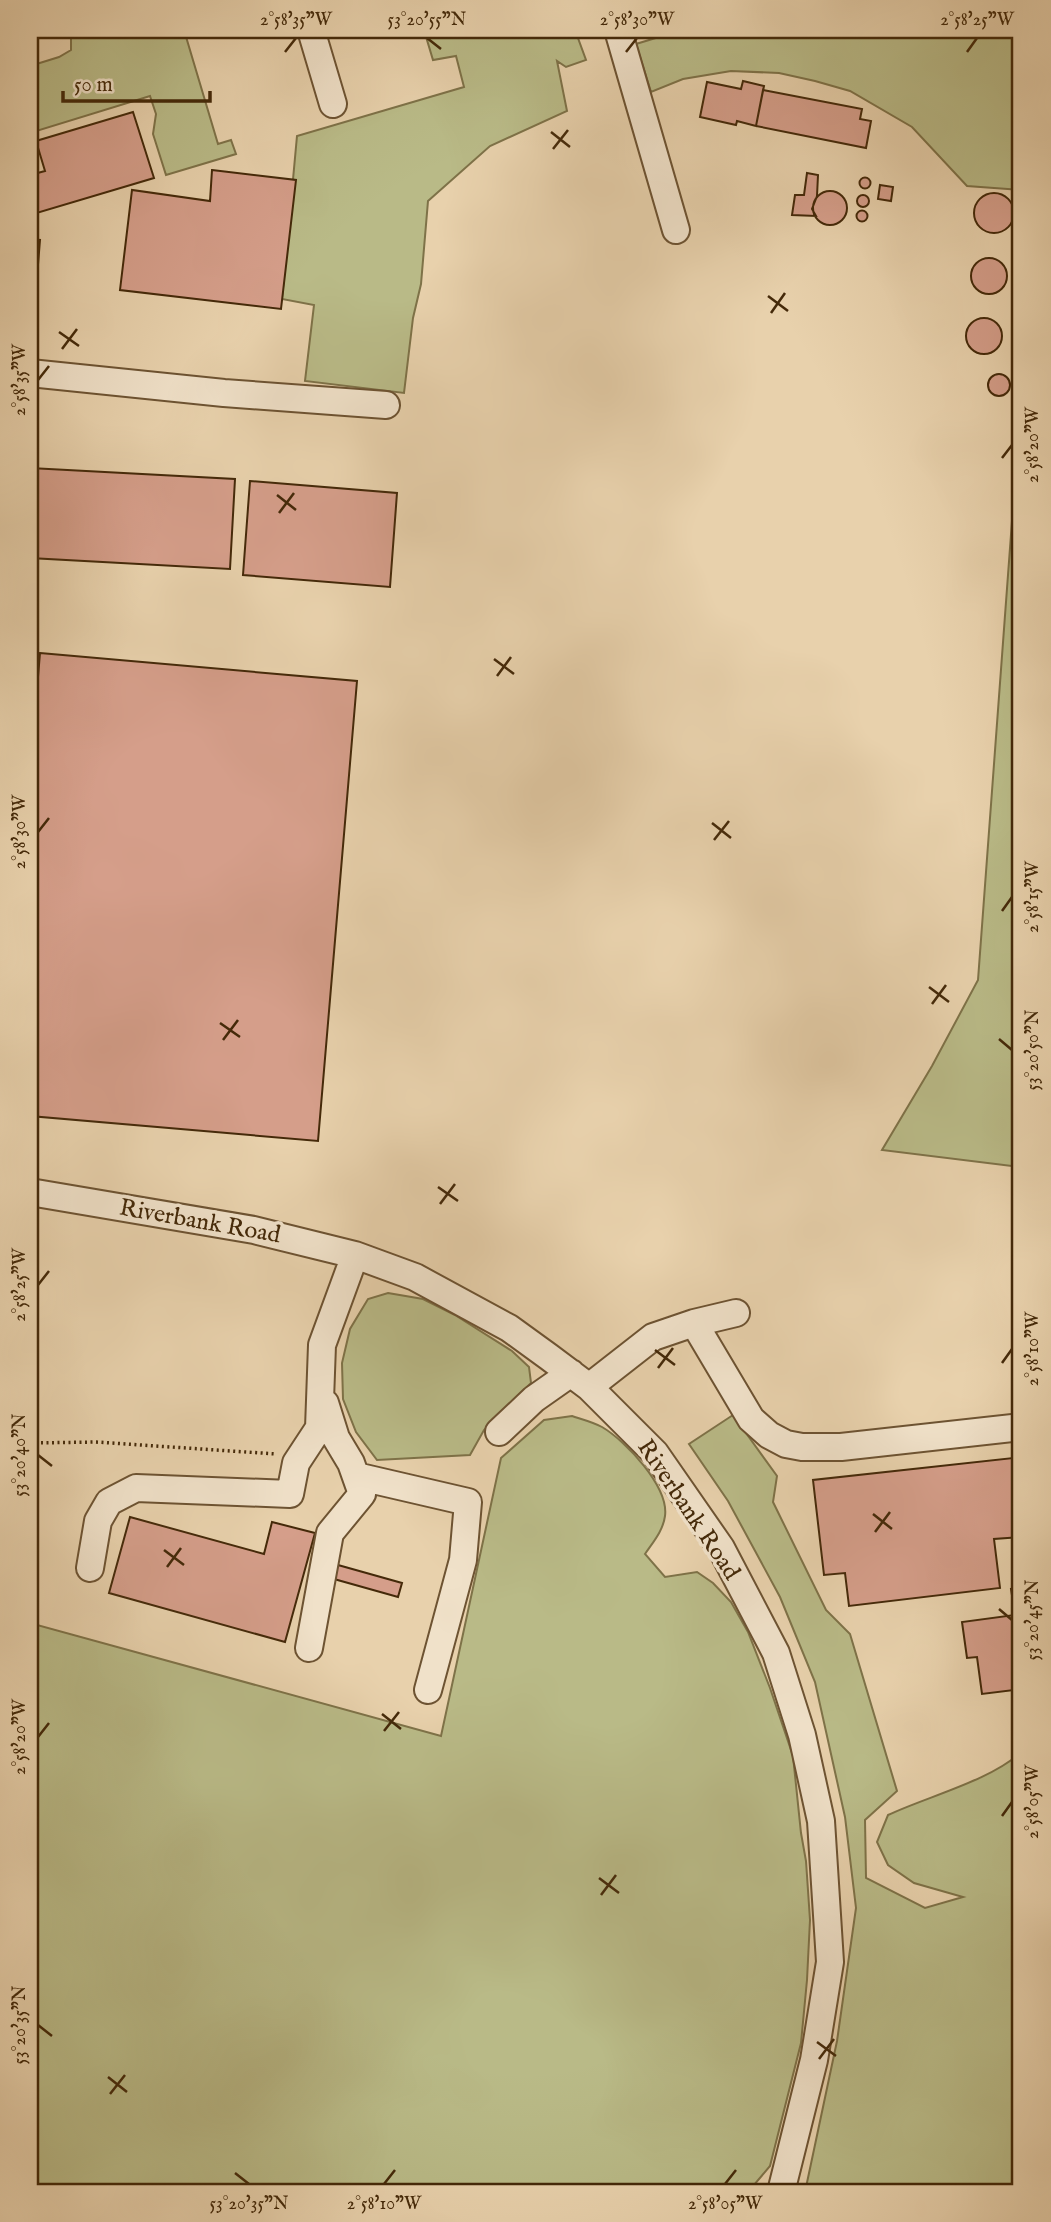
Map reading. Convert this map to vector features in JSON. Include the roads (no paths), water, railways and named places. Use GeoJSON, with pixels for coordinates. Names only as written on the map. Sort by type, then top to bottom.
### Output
{"type":"FeatureCollection","features":[{"type":"Feature","properties":{"kind":"street"},"geometry":{"type":"LineString","coordinates":[[311,30],[333,104]]}},
{"type":"Feature","properties":{"kind":"street"},"geometry":{"type":"LineString","coordinates":[[618,30],[676,230]]}},
{"type":"Feature","properties":{"kind":"street"},"geometry":{"type":"LineString","coordinates":[[30,373],[237,395],[386,405]]}},
{"type":"Feature","properties":{"kind":"street","name":"Riverbank Road"},"geometry":{"type":"LineString","coordinates":[[30,1192],[254,1230],[355,1255],[415,1277],[509,1328],[580,1380],[655,1453],[720,1548],[776,1653],[802,1735],[821,1821],[830,1962],[814,2060],[780,2192]]}},
{"type":"Feature","properties":{"kind":"street"},"geometry":{"type":"LineString","coordinates":[[90,1568],[98,1521],[109,1502],[136,1488],[290,1494],[296,1463],[319,1428],[323,1345],[355,1255]]}},
{"type":"Feature","properties":{"kind":"street"},"geometry":{"type":"LineString","coordinates":[[499,1432],[534,1399],[580,1380],[653,1337],[694,1322],[737,1313]]}},
{"type":"Feature","properties":{"kind":"street"},"geometry":{"type":"LineString","coordinates":[[694,1322],[751,1419],[769,1435],[786,1444],[852,1447],[1021,1427]]}},
{"type":"Feature","properties":{"kind":"street"},"geometry":{"type":"LineString","coordinates":[[309,1648],[330,1534],[362,1494],[356,1476],[336,1438],[321,1388]]}},
{"type":"Feature","properties":{"kind":"street"},"geometry":{"type":"LineString","coordinates":[[356,1476],[468,1502],[463,1560],[428,1690]]}}]}
